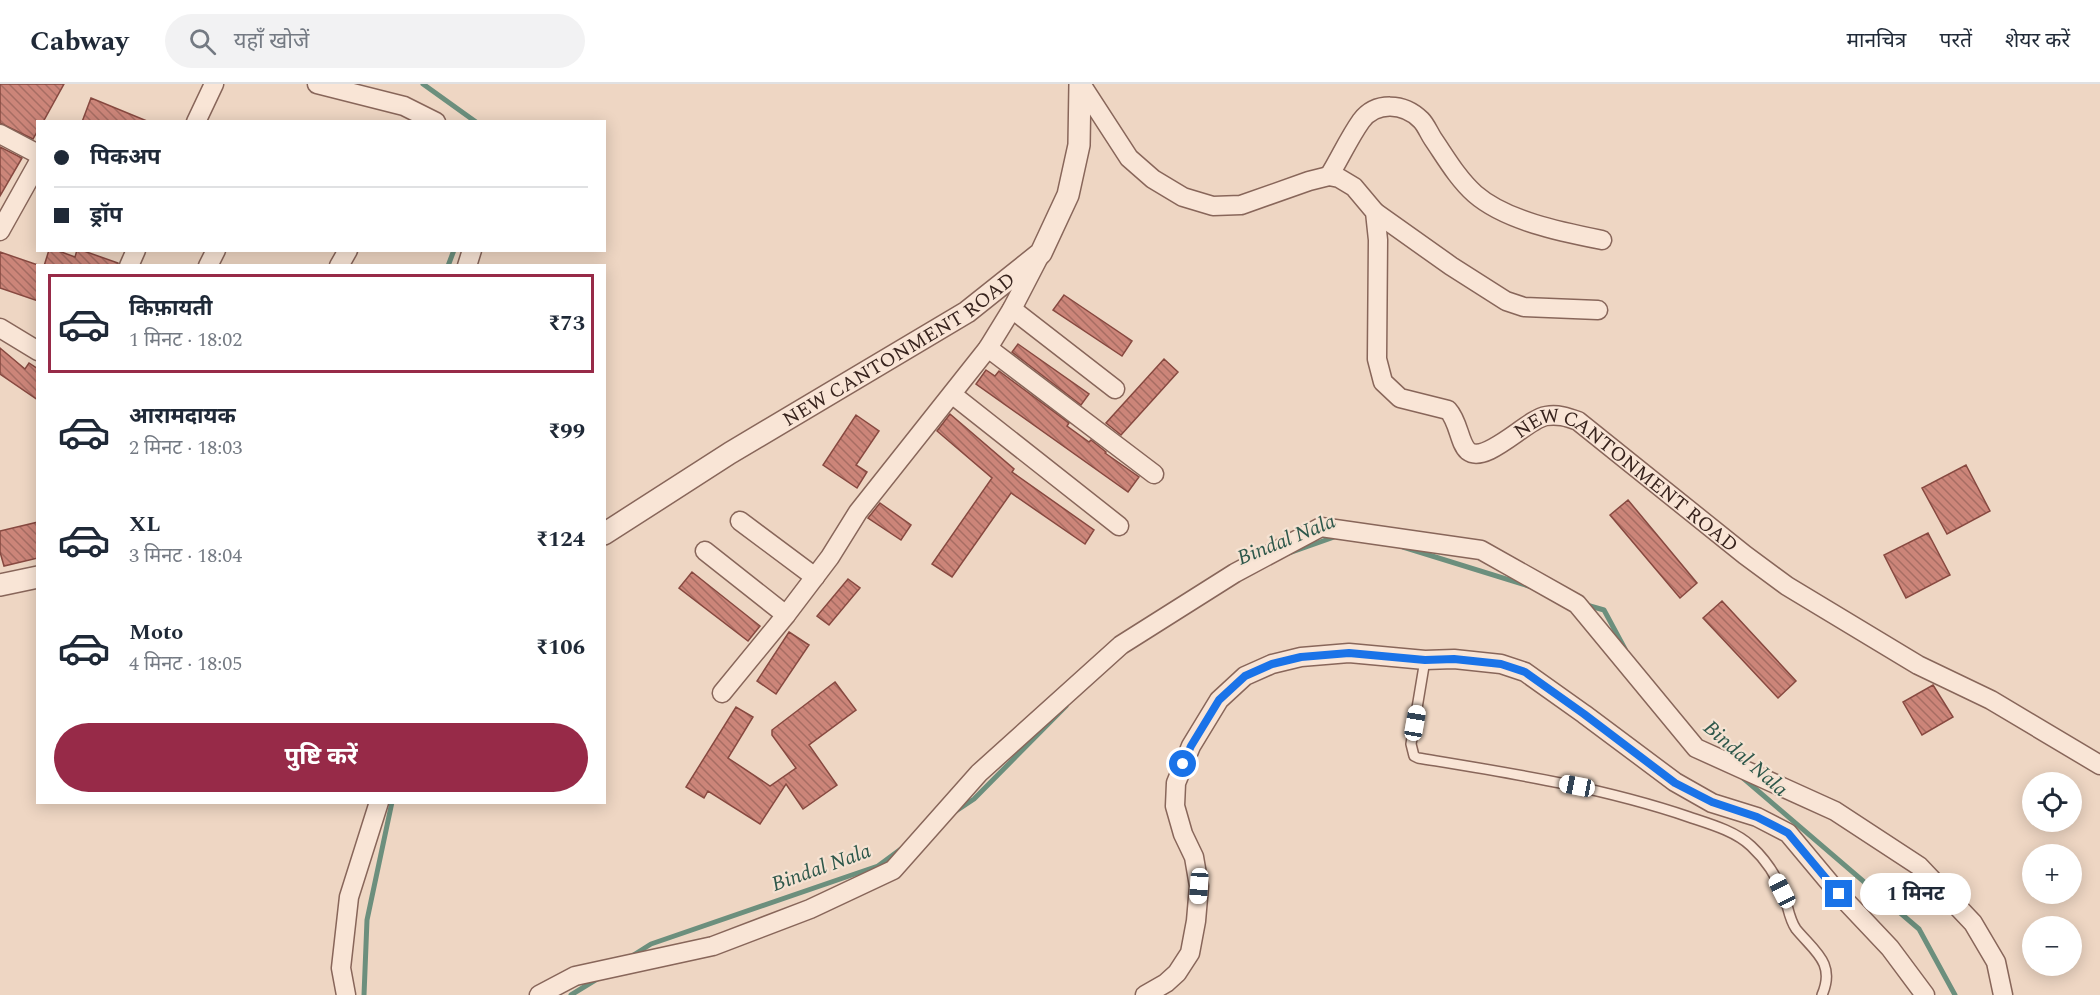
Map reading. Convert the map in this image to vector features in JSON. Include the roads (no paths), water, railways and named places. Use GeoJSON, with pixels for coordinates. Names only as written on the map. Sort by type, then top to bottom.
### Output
{"type":"FeatureCollection","features":[{"type":"Feature","properties":{"kind":"street"},"geometry":{"type":"LineString","coordinates":[[197,120],[214,84]]}},
{"type":"Feature","properties":{"kind":"street"},"geometry":{"type":"LineString","coordinates":[[317,84],[400,114],[427,120]]}},
{"type":"Feature","properties":{"kind":"street","name":"NEW CANTONMENT ROAD"},"geometry":{"type":"LineString","coordinates":[[1081,84],[1129,158],[1153,179],[1183,197],[1213,206],[1241,205],[1329,176]]}},
{"type":"Feature","properties":{"kind":"street","name":"NEW CANTONMENT ROAD"},"geometry":{"type":"LineString","coordinates":[[606,533],[730,453],[967,312],[1041,254],[1068,195],[1079,145],[1081,84]]}},
{"type":"Feature","properties":{"kind":"street"},"geometry":{"type":"LineString","coordinates":[[1598,310],[1524,307],[1506,301],[1451,266],[1375,212],[1354,188],[1339,178],[1329,176],[1362,119],[1378,107],[1394,106],[1420,120],[1474,194],[1497,209],[1533,222],[1602,240]]}},
{"type":"Feature","properties":{"kind":"street"},"geometry":{"type":"LineString","coordinates":[[0,134],[36,153]]}},
{"type":"Feature","properties":{"kind":"street"},"geometry":{"type":"LineString","coordinates":[[0,231],[36,167]]}},
{"type":"Feature","properties":{"kind":"street","name":"NEW CANTONMENT ROAD"},"geometry":{"type":"LineString","coordinates":[[1375,212],[1378,240],[1377,359],[1383,382],[1400,398],[1448,410],[1458,425],[1462,442],[1470,452],[1476,454],[1486,452],[1544,416],[1563,415],[1578,421],[1787,586],[1899,654],[1991,700],[2100,765]]}},
{"type":"Feature","properties":{"kind":"street"},"geometry":{"type":"LineString","coordinates":[[722,693],[786,615],[815,577],[858,512],[988,348],[1041,254]]}},
{"type":"Feature","properties":{"kind":"street"},"geometry":{"type":"LineString","coordinates":[[1012,309],[1115,389]]}},
{"type":"Feature","properties":{"kind":"street"},"geometry":{"type":"LineString","coordinates":[[0,328],[36,350]]}},
{"type":"Feature","properties":{"kind":"street"},"geometry":{"type":"LineString","coordinates":[[988,348],[1154,474]]}},
{"type":"Feature","properties":{"kind":"street"},"geometry":{"type":"LineString","coordinates":[[953,395],[1119,526]]}},
{"type":"Feature","properties":{"kind":"street"},"geometry":{"type":"LineString","coordinates":[[740,521],[815,577]]}},
{"type":"Feature","properties":{"kind":"street"},"geometry":{"type":"LineString","coordinates":[[538,995],[575,976],[713,946],[810,909],[893,870],[979,773],[1121,645],[1235,573],[1321,527],[1480,550],[1577,604],[1696,748],[1835,811],[1919,866],[1973,923],[1996,962],[2003,995]]}},
{"type":"Feature","properties":{"kind":"street"},"geometry":{"type":"LineString","coordinates":[[705,550],[786,615]]}},
{"type":"Feature","properties":{"kind":"street"},"geometry":{"type":"LineString","coordinates":[[0,585],[36,577]]}},
{"type":"Feature","properties":{"kind":"street"},"geometry":{"type":"LineString","coordinates":[[1145,995],[1166,983],[1177,973],[1190,953],[1196,921],[1199,886],[1194,857],[1182,834],[1175,806],[1176,783],[1191,746],[1219,700],[1245,676],[1272,664],[1301,657],[1349,653],[1501,664],[1525,672],[1675,783],[1712,802],[1757,817],[1788,833],[1839,894],[1890,948],[1925,995]]}},
{"type":"Feature","properties":{"kind":"street"},"geometry":{"type":"LineString","coordinates":[[346,995],[341,968],[349,897],[378,804]]}},
{"type":"Feature","properties":{"kind":"lane"},"geometry":{"type":"LineString","coordinates":[[1425,660],[1411,744],[1414,756],[1598,790],[1651,804],[1736,835],[1749,845],[1774,875],[1782,891],[1790,918],[1797,929],[1816,948],[1827,972],[1827,981],[1822,995]]}},
{"type":"Feature","properties":{"kind":"waterway","name":"Bindal Nala"},"geometry":{"type":"LineString","coordinates":[[423,84],[473,120]]}},
{"type":"Feature","properties":{"kind":"waterway","name":"Bindal Nala"},"geometry":{"type":"LineString","coordinates":[[449,264],[453,252]]}},
{"type":"Feature","properties":{"kind":"waterway","name":"Bindal Nala"},"geometry":{"type":"LineString","coordinates":[[1289,553],[1337,536]]}},
{"type":"Feature","properties":{"kind":"waterway","name":"Bindal Nala"},"geometry":{"type":"LineString","coordinates":[[1403,547],[1532,587]]}},
{"type":"Feature","properties":{"kind":"waterway","name":"Bindal Nala"},"geometry":{"type":"LineString","coordinates":[[1583,604],[1604,610],[1625,649]]}},
{"type":"Feature","properties":{"kind":"waterway","name":"Bindal Nala"},"geometry":{"type":"LineString","coordinates":[[956,811],[974,799],[1066,706]]}},
{"type":"Feature","properties":{"kind":"waterway","name":"Bindal Nala"},"geometry":{"type":"LineString","coordinates":[[1743,778],[1919,929],[1955,995]]}},
{"type":"Feature","properties":{"kind":"waterway","name":"Bindal Nala"},"geometry":{"type":"LineString","coordinates":[[364,995],[367,920],[392,804]]}},
{"type":"Feature","properties":{"kind":"waterway","name":"Bindal Nala"},"geometry":{"type":"LineString","coordinates":[[632,956],[651,944],[878,866],[901,849]]}},
{"type":"Feature","properties":{"kind":"waterway","name":"Bindal Nala"},"geometry":{"type":"LineString","coordinates":[[571,995],[597,979]]}}]}
